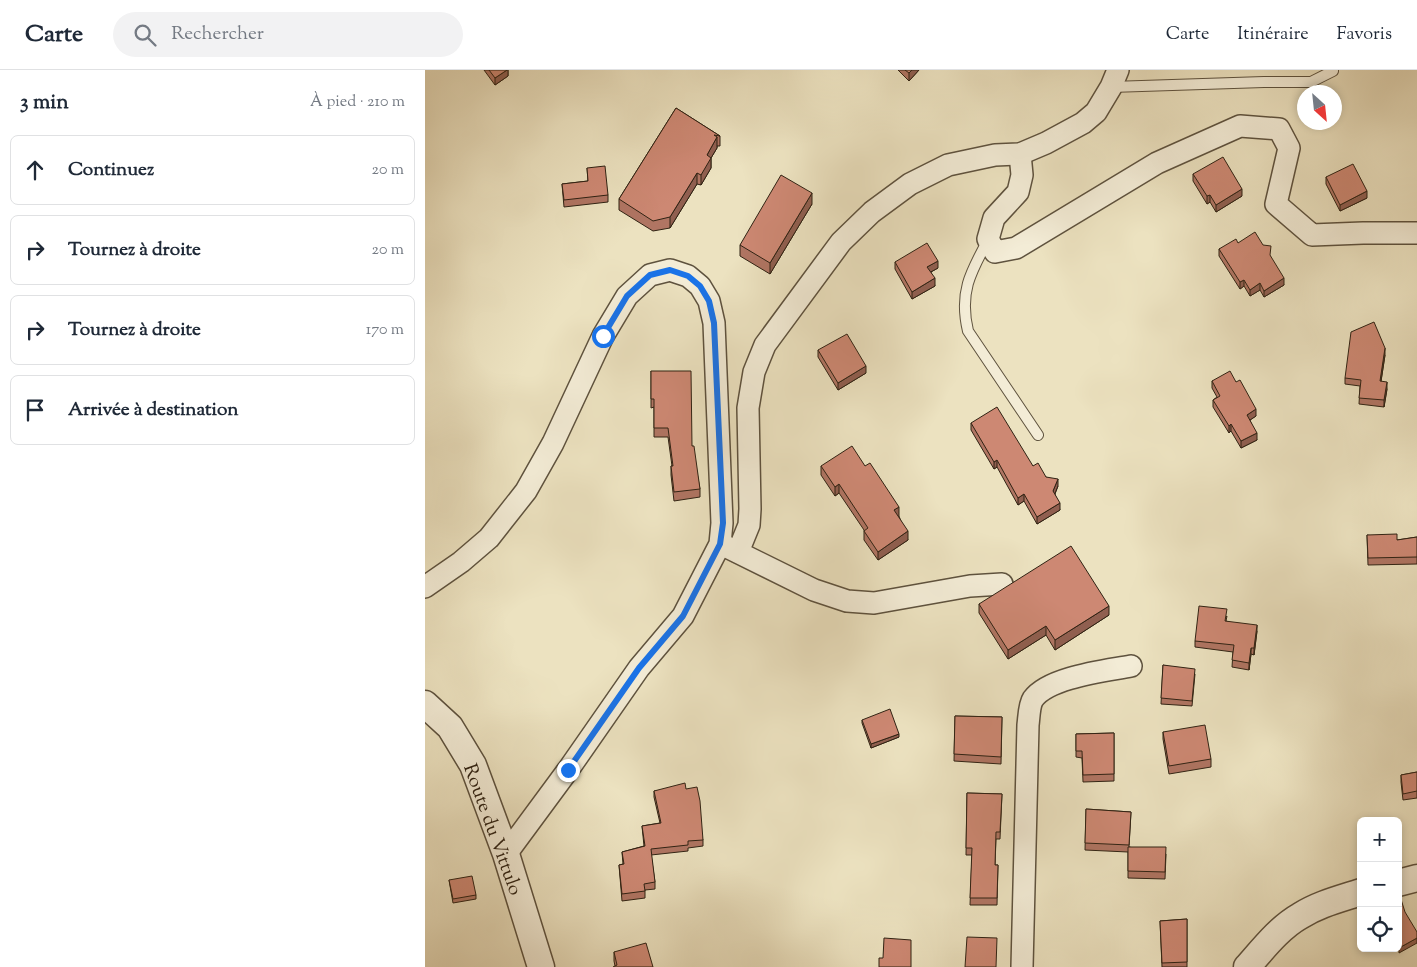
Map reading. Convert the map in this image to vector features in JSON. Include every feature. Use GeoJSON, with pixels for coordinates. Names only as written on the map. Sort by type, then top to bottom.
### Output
{"type":"FeatureCollection","features":[{"type":"Feature","properties":{"kind":"street"},"geometry":{"type":"LineString","coordinates":[[506,854],[568,770],[639,668],[683,616],[729,548],[749,525],[748,408],[754,372],[770,337],[811,285],[841,242],[872,212],[910,184],[949,164],[995,155],[1020,154],[1083,123],[1095,112],[1114,79]]}},
{"type":"Feature","properties":{"kind":"street"},"geometry":{"type":"LineString","coordinates":[[1020,154],[1022,175],[1018,192],[994,218],[988,239],[995,252],[1016,248],[1157,163],[1240,126],[1279,129],[1289,148],[1277,204],[1313,235],[1417,233]]}},
{"type":"Feature","properties":{"kind":"street"},"geometry":{"type":"LineString","coordinates":[[425,587],[461,562],[489,538],[526,491],[553,443],[603,336],[627,296],[650,275],[670,270],[688,276],[700,286],[709,301],[714,323],[723,523],[729,548]]}},
{"type":"Feature","properties":{"kind":"street"},"geometry":{"type":"LineString","coordinates":[[729,548],[814,590],[847,600],[874,603],[970,586],[1003,584]]}},
{"type":"Feature","properties":{"kind":"street"},"geometry":{"type":"LineString","coordinates":[[1023,967],[1028,725],[1032,700],[1040,692],[1064,679],[1131,666]]}},
{"type":"Feature","properties":{"kind":"street","name":"Route du Vittulo"},"geometry":{"type":"LineString","coordinates":[[425,704],[450,727],[473,764],[506,854],[541,967]]}},
{"type":"Feature","properties":{"kind":"street"},"geometry":{"type":"LineString","coordinates":[[1402,882],[1417,878]]}},
{"type":"Feature","properties":{"kind":"street"},"geometry":{"type":"LineString","coordinates":[[1247,967],[1276,935],[1299,916],[1323,904],[1357,893]]}},
{"type":"Feature","properties":{"kind":"lane"},"geometry":{"type":"LineString","coordinates":[[1114,79],[1311,82],[1333,71]]}},
{"type":"Feature","properties":{"kind":"lane"},"geometry":{"type":"LineString","coordinates":[[988,239],[972,270],[967,289],[964,312],[968,331],[1039,435]]}},
{"type":"Feature","properties":{"kind":"building"},"geometry":{"type":"Polygon","coordinates":[[[489,70],[507,70],[495,78],[489,70]]]}},
{"type":"Feature","properties":{"kind":"building"},"geometry":{"type":"Polygon","coordinates":[[[676,108],[720,136],[714,135],[717,137],[707,155],[711,158],[701,175],[697,173],[670,217],[653,221],[619,199],[676,108]]]}},
{"type":"Feature","properties":{"kind":"building"},"geometry":{"type":"Polygon","coordinates":[[[1223,157],[1242,189],[1216,205],[1210,195],[1207,196],[1193,174],[1223,157]]]}},
{"type":"Feature","properties":{"kind":"building"},"geometry":{"type":"Polygon","coordinates":[[[1353,164],[1367,191],[1340,205],[1326,177],[1353,164]]]}},
{"type":"Feature","properties":{"kind":"building"},"geometry":{"type":"Polygon","coordinates":[[[605,166],[608,195],[564,200],[562,184],[588,181],[587,168],[605,166]]]}},
{"type":"Feature","properties":{"kind":"building"},"geometry":{"type":"Polygon","coordinates":[[[781,175],[812,193],[770,263],[740,245],[781,175]]]}},
{"type":"Feature","properties":{"kind":"building"},"geometry":{"type":"Polygon","coordinates":[[[1255,232],[1263,245],[1271,246],[1270,255],[1284,278],[1264,291],[1260,283],[1250,290],[1244,280],[1240,282],[1219,249],[1236,239],[1238,243],[1255,232]]]}},
{"type":"Feature","properties":{"kind":"building"},"geometry":{"type":"Polygon","coordinates":[[[927,243],[938,261],[927,267],[935,278],[912,292],[895,262],[927,243]]]}},
{"type":"Feature","properties":{"kind":"building"},"geometry":{"type":"Polygon","coordinates":[[[1374,322],[1385,348],[1380,381],[1387,382],[1384,400],[1359,398],[1361,380],[1345,378],[1351,332],[1374,322]]]}},
{"type":"Feature","properties":{"kind":"building"},"geometry":{"type":"Polygon","coordinates":[[[847,334],[866,366],[838,383],[818,350],[847,334]]]}},
{"type":"Feature","properties":{"kind":"building"},"geometry":{"type":"Polygon","coordinates":[[[651,371],[691,371],[692,446],[694,446],[700,489],[674,492],[668,428],[654,428],[654,399],[651,399],[651,371]]]}},
{"type":"Feature","properties":{"kind":"building"},"geometry":{"type":"Polygon","coordinates":[[[1230,371],[1236,382],[1240,380],[1256,409],[1247,415],[1257,433],[1241,441],[1213,400],[1220,396],[1212,381],[1230,371]]]}},
{"type":"Feature","properties":{"kind":"building"},"geometry":{"type":"Polygon","coordinates":[[[997,407],[1033,466],[1038,463],[1046,477],[1058,479],[1053,491],[1060,503],[1037,517],[1024,494],[1018,498],[997,460],[994,462],[971,423],[997,407]]]}},
{"type":"Feature","properties":{"kind":"building"},"geometry":{"type":"Polygon","coordinates":[[[852,446],[865,466],[870,463],[899,507],[894,510],[908,531],[878,552],[864,531],[868,528],[839,484],[835,487],[821,466],[852,446]]]}},
{"type":"Feature","properties":{"kind":"building"},"geometry":{"type":"Polygon","coordinates":[[[1397,534],[1397,540],[1417,537],[1417,557],[1368,558],[1367,535],[1397,534]]]}},
{"type":"Feature","properties":{"kind":"building"},"geometry":{"type":"Polygon","coordinates":[[[1071,546],[1109,606],[1055,640],[1046,626],[1008,650],[979,604],[1071,546]]]}},
{"type":"Feature","properties":{"kind":"building"},"geometry":{"type":"Polygon","coordinates":[[[1199,606],[1227,609],[1225,621],[1257,625],[1254,648],[1251,648],[1249,663],[1232,660],[1234,645],[1195,641],[1199,606]]]}},
{"type":"Feature","properties":{"kind":"building"},"geometry":{"type":"Polygon","coordinates":[[[1163,665],[1195,669],[1192,701],[1161,698],[1163,665]]]}},
{"type":"Feature","properties":{"kind":"building"},"geometry":{"type":"Polygon","coordinates":[[[890,709],[899,734],[871,744],[862,720],[890,709]]]}},
{"type":"Feature","properties":{"kind":"building"},"geometry":{"type":"Polygon","coordinates":[[[955,716],[1002,717],[1001,757],[954,754],[955,716]]]}},
{"type":"Feature","properties":{"kind":"building"},"geometry":{"type":"Polygon","coordinates":[[[1205,725],[1211,759],[1169,766],[1163,732],[1205,725]]]}},
{"type":"Feature","properties":{"kind":"building"},"geometry":{"type":"Polygon","coordinates":[[[1114,733],[1114,774],[1083,775],[1082,751],[1076,751],[1076,734],[1114,733]]]}},
{"type":"Feature","properties":{"kind":"building"},"geometry":{"type":"Polygon","coordinates":[[[1417,772],[1417,791],[1403,794],[1401,775],[1417,772]]]}},
{"type":"Feature","properties":{"kind":"building"},"geometry":{"type":"Polygon","coordinates":[[[685,783],[686,789],[697,787],[703,840],[688,841],[688,845],[651,849],[655,882],[644,884],[645,891],[622,894],[619,865],[624,864],[622,852],[645,846],[642,826],[661,823],[654,791],[685,783]]]}},
{"type":"Feature","properties":{"kind":"building"},"geometry":{"type":"Polygon","coordinates":[[[967,793],[1002,794],[1000,832],[996,832],[997,898],[970,898],[972,848],[966,848],[967,793]]]}},
{"type":"Feature","properties":{"kind":"building"},"geometry":{"type":"Polygon","coordinates":[[[1086,809],[1131,812],[1129,845],[1085,843],[1086,809]]]}},
{"type":"Feature","properties":{"kind":"building"},"geometry":{"type":"Polygon","coordinates":[[[1128,847],[1166,847],[1165,872],[1128,871],[1128,847]]]}},
{"type":"Feature","properties":{"kind":"building"},"geometry":{"type":"Polygon","coordinates":[[[472,876],[476,895],[453,899],[449,880],[472,876]]]}},
{"type":"Feature","properties":{"kind":"building"},"geometry":{"type":"Polygon","coordinates":[[[1402,902],[1405,912],[1417,932],[1417,938],[1402,946],[1402,902]]]}},
{"type":"Feature","properties":{"kind":"building"},"geometry":{"type":"Polygon","coordinates":[[[1187,919],[1187,962],[1162,963],[1160,921],[1187,919]]]}},
{"type":"Feature","properties":{"kind":"building"},"geometry":{"type":"Polygon","coordinates":[[[967,937],[997,938],[996,967],[965,967],[967,937]]]}},
{"type":"Feature","properties":{"kind":"building"},"geometry":{"type":"Polygon","coordinates":[[[884,938],[911,940],[911,967],[879,967],[879,958],[883,958],[884,938]]]}},
{"type":"Feature","properties":{"kind":"building"},"geometry":{"type":"Polygon","coordinates":[[[646,943],[653,967],[613,967],[617,965],[614,952],[646,943]]]}},
{"type":"Feature","properties":{"kind":"route"},"geometry":{"type":"LineString","coordinates":[[568,770],[639,668],[683,616],[720,544],[723,523],[714,323],[709,301],[700,286],[688,276],[670,270],[650,275],[627,296],[603,336]]}}]}
